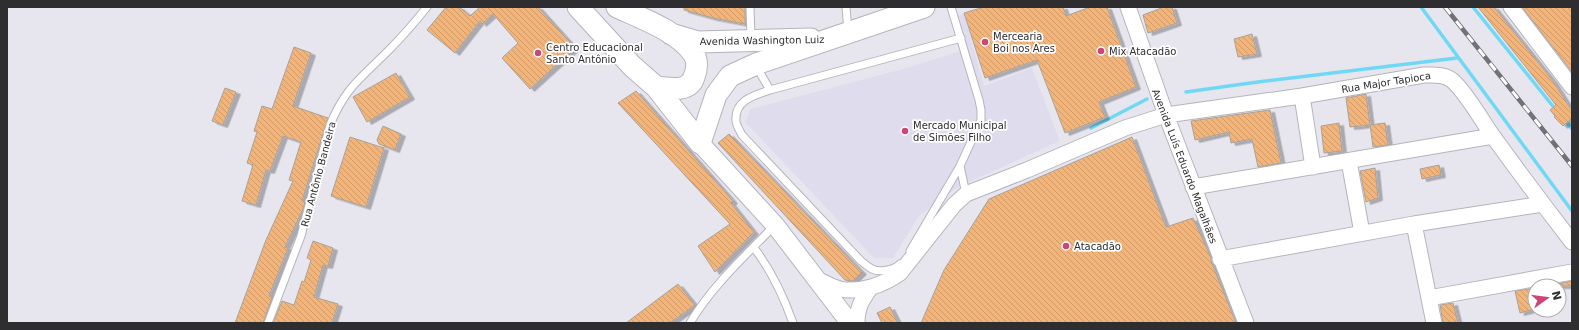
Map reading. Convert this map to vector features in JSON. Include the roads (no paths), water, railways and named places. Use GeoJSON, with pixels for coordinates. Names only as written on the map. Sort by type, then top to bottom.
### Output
{"type":"FeatureCollection","features":[{"type":"Feature","properties":{"kind":"main road"},"geometry":{"type":"LineString","coordinates":[[578,7],[632,66],[656,87],[700,143]]}},
{"type":"Feature","properties":{"kind":"main road"},"geometry":{"type":"LineString","coordinates":[[617,7],[671,34],[694,54],[697,69],[694,80],[686,86],[676,89],[656,87]]}},
{"type":"Feature","properties":{"kind":"main road","name":"Avenida Washington Luiz"},"geometry":{"type":"LineString","coordinates":[[700,143],[716,95],[730,76],[764,62],[917,8]]}},
{"type":"Feature","properties":{"kind":"main road","name":"Avenida Washington Luiz"},"geometry":{"type":"LineString","coordinates":[[671,34],[698,42],[751,41],[839,36]]}},
{"type":"Feature","properties":{"kind":"main road"},"geometry":{"type":"LineString","coordinates":[[751,41],[764,62]]}},
{"type":"Feature","properties":{"kind":"street","name":"Avenida Luís Eduardo Magalhães"},"geometry":{"type":"LineString","coordinates":[[1128,7],[1166,115],[1220,259],[1246,323]]}},
{"type":"Feature","properties":{"kind":"street"},"geometry":{"type":"LineString","coordinates":[[1512,7],[1572,87]]}},
{"type":"Feature","properties":{"kind":"street","name":"Rua Major Tapioca"},"geometry":{"type":"LineString","coordinates":[[966,194],[1027,170],[1125,128],[1166,115],[1302,96],[1424,75],[1438,74],[1452,80],[1459,88],[1572,242]]}},
{"type":"Feature","properties":{"kind":"street"},"geometry":{"type":"LineString","coordinates":[[1302,96],[1313,167]]}},
{"type":"Feature","properties":{"kind":"street"},"geometry":{"type":"LineString","coordinates":[[1193,187],[1493,136]]}},
{"type":"Feature","properties":{"kind":"street"},"geometry":{"type":"LineString","coordinates":[[700,143],[775,225],[850,323]]}},
{"type":"Feature","properties":{"kind":"street"},"geometry":{"type":"LineString","coordinates":[[1349,161],[1362,233]]}},
{"type":"Feature","properties":{"kind":"street"},"geometry":{"type":"LineString","coordinates":[[816,279],[839,289],[855,290],[871,287],[891,280],[900,272],[954,205],[966,194]]}},
{"type":"Feature","properties":{"kind":"street"},"geometry":{"type":"LineString","coordinates":[[1220,259],[1414,224],[1543,204]]}},
{"type":"Feature","properties":{"kind":"street"},"geometry":{"type":"LineString","coordinates":[[1414,224],[1434,323]]}},
{"type":"Feature","properties":{"kind":"street"},"geometry":{"type":"LineString","coordinates":[[1430,298],[1572,272]]}},
{"type":"Feature","properties":{"kind":"street"},"geometry":{"type":"LineString","coordinates":[[857,323],[857,311],[863,298],[871,287]]}},
{"type":"Feature","properties":{"kind":"lane","name":"Rua Antônio Bandeira"},"geometry":{"type":"LineString","coordinates":[[268,323],[301,236],[330,125],[336,110],[345,94],[357,79],[388,51],[427,7]]}},
{"type":"Feature","properties":{"kind":"lane"},"geometry":{"type":"LineString","coordinates":[[750,7],[751,41]]}},
{"type":"Feature","properties":{"kind":"lane"},"geometry":{"type":"LineString","coordinates":[[839,36],[846,7]]}},
{"type":"Feature","properties":{"kind":"lane"},"geometry":{"type":"LineString","coordinates":[[951,7],[961,38],[979,100],[981,120],[960,166],[909,252],[898,266],[882,271],[872,269],[861,261],[742,135],[736,121],[738,108],[744,101],[752,96],[770,90],[961,38]]}},
{"type":"Feature","properties":{"kind":"lane"},"geometry":{"type":"LineString","coordinates":[[764,62],[770,90]]}},
{"type":"Feature","properties":{"kind":"lane"},"geometry":{"type":"LineString","coordinates":[[960,166],[966,194]]}},
{"type":"Feature","properties":{"kind":"lane"},"geometry":{"type":"LineString","coordinates":[[690,323],[699,307],[775,225]]}},
{"type":"Feature","properties":{"kind":"lane"},"geometry":{"type":"LineString","coordinates":[[754,248],[768,266],[778,284],[792,323]]}},
{"type":"Feature","properties":{"kind":"waterway"},"geometry":{"type":"LineString","coordinates":[[1421,7],[1572,211]]}},
{"type":"Feature","properties":{"kind":"waterway"},"geometry":{"type":"LineString","coordinates":[[1473,7],[1556,110]]}},
{"type":"Feature","properties":{"kind":"waterway"},"geometry":{"type":"LineString","coordinates":[[1186,92],[1457,58]]}},
{"type":"Feature","properties":{"kind":"waterway"},"geometry":{"type":"LineString","coordinates":[[1091,128],[1147,99]]}},
{"type":"Feature","properties":{"kind":"waterway"},"geometry":{"type":"LineString","coordinates":[[1564,119],[1572,129]]}},
{"type":"Feature","properties":{"kind":"railway"},"geometry":{"type":"LineString","coordinates":[[1445,7],[1572,166]]}},
{"type":"Feature","properties":{"kind":"place","name":"Mercearia Boi nos Ares"},"geometry":{"type":"Point","coordinates":[985,42]}},
{"type":"Feature","properties":{"kind":"place","name":"Mix Atacadão"},"geometry":{"type":"Point","coordinates":[1101,51]}},
{"type":"Feature","properties":{"kind":"place","name":"Centro Educacional Santo Antônio"},"geometry":{"type":"Point","coordinates":[538,53]}},
{"type":"Feature","properties":{"kind":"place","name":"Mercado Municipal de Simões Filho"},"geometry":{"type":"Point","coordinates":[905,131]}},
{"type":"Feature","properties":{"kind":"place","name":"Atacadão"},"geometry":{"type":"Point","coordinates":[1066,246]}}]}
